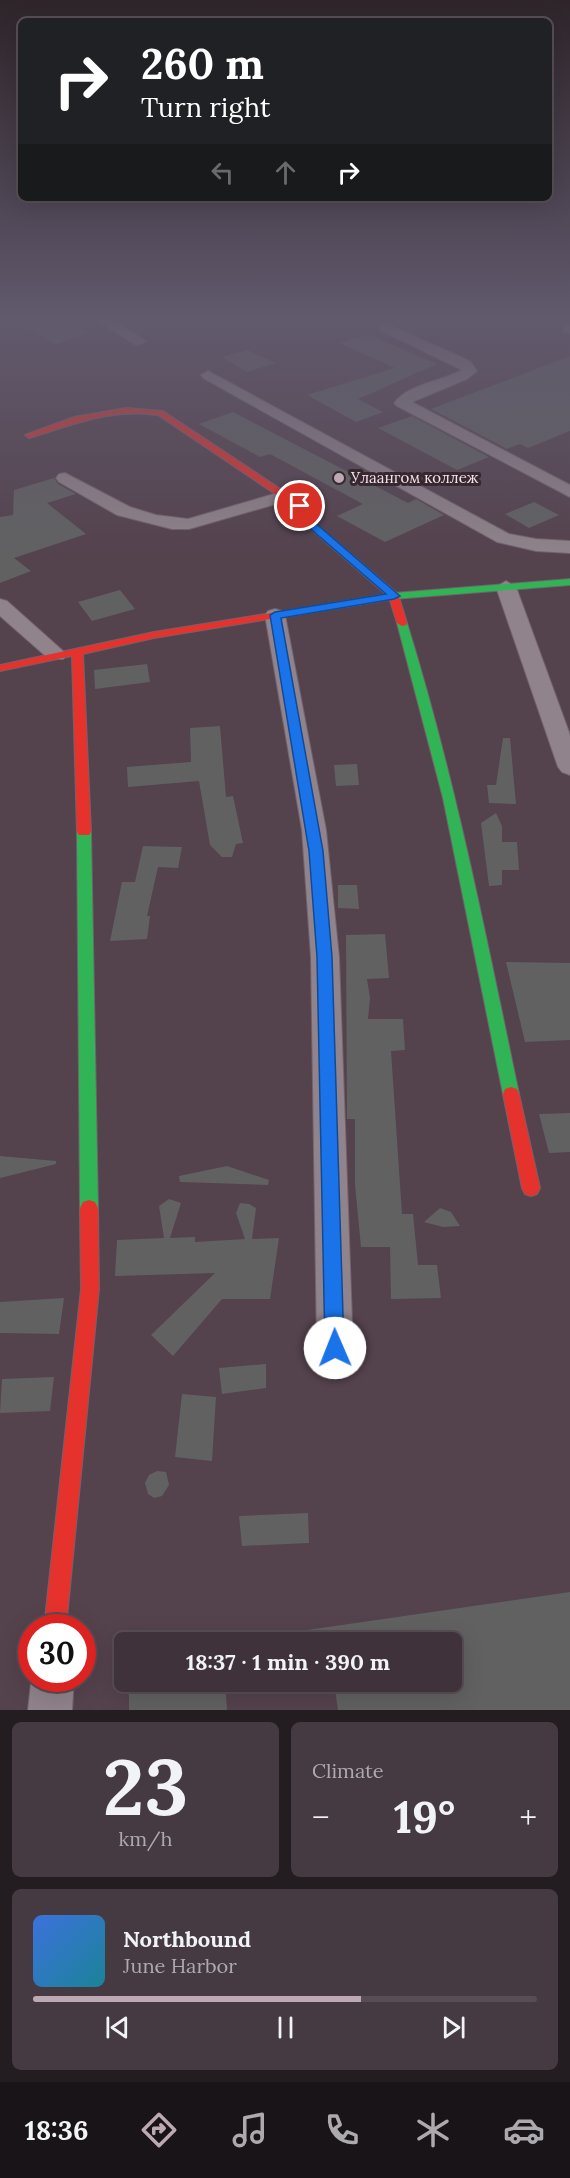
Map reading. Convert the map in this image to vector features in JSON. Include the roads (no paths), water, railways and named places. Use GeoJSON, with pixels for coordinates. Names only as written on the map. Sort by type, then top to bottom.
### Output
{"type":"FeatureCollection","features":[{"type":"Feature","properties":{"kind":"street"},"geometry":{"type":"LineString","coordinates":[[253,400],[502,538],[536,545],[570,546]]}},
{"type":"Feature","properties":{"kind":"street"},"geometry":{"type":"LineString","coordinates":[[405,400],[402,403],[570,492]]}},
{"type":"Feature","properties":{"kind":"street"},"geometry":{"type":"LineString","coordinates":[[29,435],[121,408],[141,407],[160,413],[300,506],[308,522],[394,596],[424,691],[452,809],[531,1188]]}},
{"type":"Feature","properties":{"kind":"street"},"geometry":{"type":"LineString","coordinates":[[65,478],[92,497],[118,508],[174,525],[189,524],[284,496]]}},
{"type":"Feature","properties":{"kind":"street"},"geometry":{"type":"LineString","coordinates":[[0,668],[76,650],[200,626],[394,596],[570,582]]}},
{"type":"Feature","properties":{"kind":"street"},"geometry":{"type":"LineString","coordinates":[[506,587],[570,767]]}},
{"type":"Feature","properties":{"kind":"street"},"geometry":{"type":"LineString","coordinates":[[0,605],[56,655]]}},
{"type":"Feature","properties":{"kind":"street"},"geometry":{"type":"LineString","coordinates":[[275,615],[312,818],[325,957],[335,1348]]}},
{"type":"Feature","properties":{"kind":"street"},"geometry":{"type":"LineString","coordinates":[[56,1614],[90,1289],[85,867],[76,650]]}},
{"type":"Feature","properties":{"kind":"street"},"geometry":{"type":"LineString","coordinates":[[50,1710],[51,1692]]}},
{"type":"Feature","properties":{"kind":"place","name":"Улаангом коллеж"},"geometry":{"type":"Point","coordinates":[339,478]}}]}
